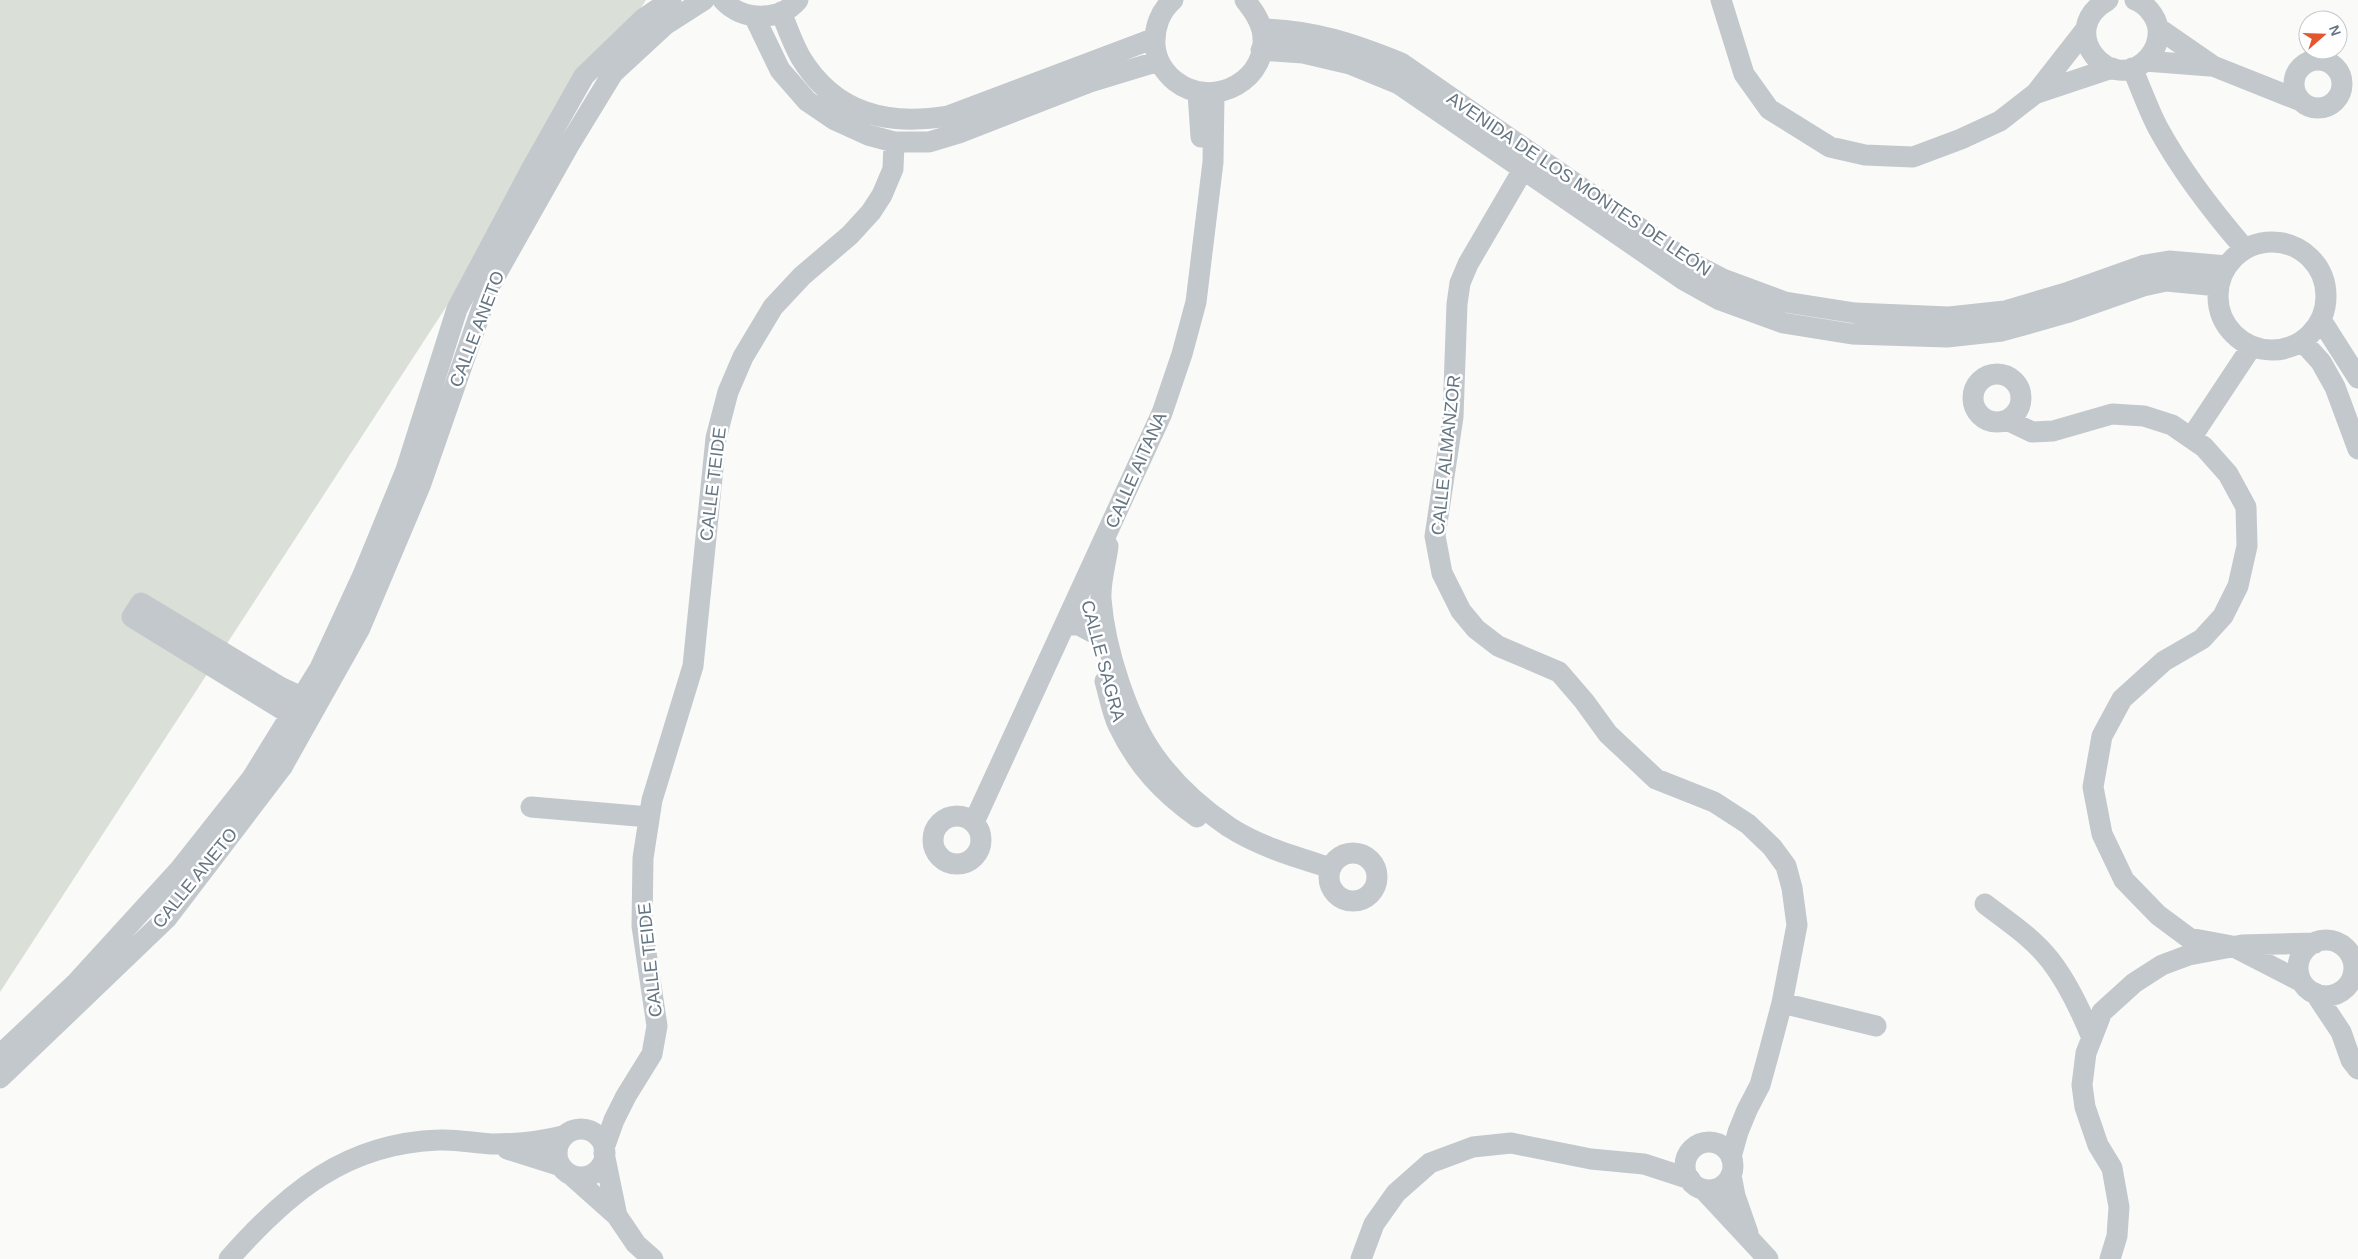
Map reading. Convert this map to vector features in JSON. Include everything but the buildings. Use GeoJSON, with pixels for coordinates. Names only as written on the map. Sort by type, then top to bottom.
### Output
{"type":"FeatureCollection","features":[{"type":"Feature","properties":{"kind":"street","name":"CALLE ANETO"},"geometry":{"type":"LineString","coordinates":[[0,1078],[167,918],[282,767],[320,668],[363,576],[406,470],[457,309],[532,168],[584,76],[643,19],[671,0]]}},
{"type":"Feature","properties":{"kind":"street","name":"CALLE ANETO"},"geometry":{"type":"LineString","coordinates":[[0,1055],[75,984],[180,869],[304,710],[360,628],[420,486],[490,285],[569,145],[613,73],[665,25],[704,0]]}},
{"type":"Feature","properties":{"kind":"street"},"geometry":{"type":"LineString","coordinates":[[722,0],[739,12],[754,16],[768,16],[781,12],[798,0]]}},
{"type":"Feature","properties":{"kind":"street"},"geometry":{"type":"LineString","coordinates":[[1173,0],[1166,6],[1158,21],[1155,38],[1159,61],[1168,76],[1182,87],[1206,93],[1230,89],[1245,80],[1256,66],[1261,40],[1255,13],[1245,0]]}},
{"type":"Feature","properties":{"kind":"street"},"geometry":{"type":"LineString","coordinates":[[1721,0],[1744,74],[1769,110],[1830,147],[1866,155],[1913,157],[1961,140],[2000,122],[2036,93],[2086,29]]}},
{"type":"Feature","properties":{"kind":"street"},"geometry":{"type":"LineString","coordinates":[[2036,93],[2130,66],[2155,46],[2158,28],[2154,17],[2148,8],[2137,0]]}},
{"type":"Feature","properties":{"kind":"street"},"geometry":{"type":"LineString","coordinates":[[2103,2],[2088,20],[2086,29],[2089,49],[2103,64],[2130,66],[2214,66]]}},
{"type":"Feature","properties":{"kind":"street"},"geometry":{"type":"LineString","coordinates":[[781,12],[800,57],[818,82],[836,97],[861,110],[892,120],[921,120],[948,116],[1155,38]]}},
{"type":"Feature","properties":{"kind":"street"},"geometry":{"type":"LineString","coordinates":[[754,16],[780,70],[807,101],[835,120],[868,135],[894,142],[929,142],[959,133],[1090,82],[1159,61]]}},
{"type":"Feature","properties":{"kind":"street"},"geometry":{"type":"LineString","coordinates":[[2158,28],[2214,66],[2301,101]]}},
{"type":"Feature","properties":{"kind":"street","name":"AVENIDA DE LOS MONTES DE LEÓN"},"geometry":{"type":"LineString","coordinates":[[1261,40],[1306,32],[1352,43],[1401,63],[1686,260],[1723,280],[1785,302],[1855,313],[1949,317],[2005,311],[2069,292],[2145,265],[2169,261],[2227,266]]}},
{"type":"Feature","properties":{"kind":"street","name":"AVENIDA DE LOS MONTES DE LEÓN"},"geometry":{"type":"LineString","coordinates":[[1261,40],[1303,53],[1350,64],[1399,84],[1524,168],[1684,280],[1720,300],[1783,323],[1852,334],[1947,337],[2002,331],[2066,313],[2143,286],[2166,281],[2219,286]]}},
{"type":"Feature","properties":{"kind":"street"},"geometry":{"type":"LineString","coordinates":[[2130,66],[2158,127],[2182,168],[2218,217],[2246,249]]}},
{"type":"Feature","properties":{"kind":"street","name":"CALLE AITANA"},"geometry":{"type":"LineString","coordinates":[[1081,577],[1111,524],[1162,413],[1196,302],[1213,162],[1206,93]]}},
{"type":"Feature","properties":{"kind":"street","name":"CALLE AITANA"},"geometry":{"type":"LineString","coordinates":[[968,819],[1080,619],[1081,577],[1146,428],[1183,305],[1202,149],[1206,93]]}},
{"type":"Feature","properties":{"kind":"street","name":"CALLE TEIDE"},"geometry":{"type":"LineString","coordinates":[[604,1151],[614,1120],[626,1096],[652,1054],[657,1026],[642,926],[643,858],[652,800],[693,666],[716,438],[728,392],[743,357],[773,307],[802,276],[850,235],[871,212],[882,195],[893,169],[894,142]]}},
{"type":"Feature","properties":{"kind":"street","name":"CALLE ALMANZOR"},"geometry":{"type":"LineString","coordinates":[[1524,168],[1468,264],[1460,283],[1457,304],[1453,417],[1435,536],[1442,573],[1461,611],[1476,630],[1498,646],[1559,672],[1584,701],[1608,734],[1656,779],[1714,802],[1748,824],[1772,847],[1786,866],[1792,888],[1797,925],[1782,1004],[1760,1085],[1747,1110],[1731,1166]]}},
{"type":"Feature","properties":{"kind":"street"},"geometry":{"type":"LineString","coordinates":[[2278,242],[2295,247],[2309,257],[2320,270],[2325,286],[2326,304],[2321,320],[2313,332],[2302,341],[2286,348],[2269,350],[2252,346],[2236,336],[2225,322],[2219,304],[2219,286],[2227,266],[2246,249],[2261,243],[2278,242]]}},
{"type":"Feature","properties":{"kind":"street"},"geometry":{"type":"LineString","coordinates":[[2321,320],[2358,378]]}},
{"type":"Feature","properties":{"kind":"street"},"geometry":{"type":"LineString","coordinates":[[2302,341],[2321,362],[2335,387],[2358,449]]}},
{"type":"Feature","properties":{"kind":"street"},"geometry":{"type":"LineString","coordinates":[[2191,438],[2252,346]]}},
{"type":"Feature","properties":{"kind":"street"},"geometry":{"type":"LineString","coordinates":[[2007,420],[2032,432],[2052,431],[2112,414],[2144,416],[2172,425],[2204,447],[2228,474],[2246,507],[2247,546],[2238,586],[2223,616],[2202,639],[2164,661],[2122,699],[2102,736],[2093,787],[2102,834],[2124,880],[2158,915],[2189,938],[2232,946],[2308,988],[2330,995],[2344,989],[2350,982],[2356,964],[2347,950],[2323,942],[2307,948],[2299,964],[2308,988],[2341,1032],[2351,1060],[2358,1069]]}},
{"type":"Feature","properties":{"kind":"street","name":"CALLE SAGRA"},"geometry":{"type":"LineString","coordinates":[[1080,619],[1101,597],[1111,524]]}},
{"type":"Feature","properties":{"kind":"street","name":"CALLE SAGRA"},"geometry":{"type":"LineString","coordinates":[[1081,577],[1080,619],[1107,645],[1130,712],[1158,762],[1188,794],[1229,826],[1269,848],[1330,873]]}},
{"type":"Feature","properties":{"kind":"street"},"geometry":{"type":"LineString","coordinates":[[140,603],[280,687],[304,710],[132,617],[140,603]]}},
{"type":"Feature","properties":{"kind":"street"},"geometry":{"type":"LineString","coordinates":[[531,807],[649,817]]}},
{"type":"Feature","properties":{"kind":"street"},"geometry":{"type":"LineString","coordinates":[[1985,904],[2023,933],[2050,959],[2082,1014],[2092,1038]]}},
{"type":"Feature","properties":{"kind":"street"},"geometry":{"type":"LineString","coordinates":[[2110,1259],[2117,1236],[2119,1207],[2112,1168],[2098,1145],[2085,1107],[2082,1085],[2086,1053],[2102,1012],[2134,982],[2162,964],[2189,955],[2232,946],[2323,942],[2358,936]]}},
{"type":"Feature","properties":{"kind":"street"},"geometry":{"type":"LineString","coordinates":[[2341,1032],[2344,989]]}},
{"type":"Feature","properties":{"kind":"street"},"geometry":{"type":"LineString","coordinates":[[1782,1004],[1876,1026]]}},
{"type":"Feature","properties":{"kind":"street","name":"CALLE TEIDE"},"geometry":{"type":"LineString","coordinates":[[228,1259],[290,1196],[342,1162],[390,1146],[439,1140],[492,1144],[540,1142],[572,1133],[626,1096]]}},
{"type":"Feature","properties":{"kind":"street","name":"CALLE ALMANZOR"},"geometry":{"type":"LineString","coordinates":[[1644,1164],[1701,1146],[1747,1110]]}},
{"type":"Feature","properties":{"kind":"street"},"geometry":{"type":"LineString","coordinates":[[618,1216],[604,1151],[596,1134],[572,1133],[557,1151],[566,1170],[618,1216],[636,1244],[653,1259]]}},
{"type":"Feature","properties":{"kind":"street","name":"CALLE ALMANZOR"},"geometry":{"type":"LineString","coordinates":[[1361,1259],[1374,1224],[1396,1193],[1430,1163],[1473,1147],[1511,1143],[1590,1159],[1644,1164],[1697,1184]]}},
{"type":"Feature","properties":{"kind":"street","name":"CALLE TEIDE"},"geometry":{"type":"LineString","coordinates":[[492,1144],[566,1170]]}},
{"type":"Feature","properties":{"kind":"street"},"geometry":{"type":"LineString","coordinates":[[1751,1243],[1735,1196],[1731,1166],[1723,1146],[1701,1146],[1685,1164],[1697,1184],[1751,1243],[1768,1259]]}},
{"type":"Feature","properties":{"kind":"street"},"geometry":{"type":"LineString","coordinates":[[566,1170],[587,1176],[594,1173],[600,1168],[604,1151]]}},
{"type":"Feature","properties":{"kind":"street"},"geometry":{"type":"LineString","coordinates":[[1697,1184],[1720,1188],[1731,1166]]}},
{"type":"Feature","properties":{"kind":"shaded area"},"geometry":{"type":"Polygon","coordinates":[[[0,0],[646,0],[0,992],[0,0]]]}}]}
